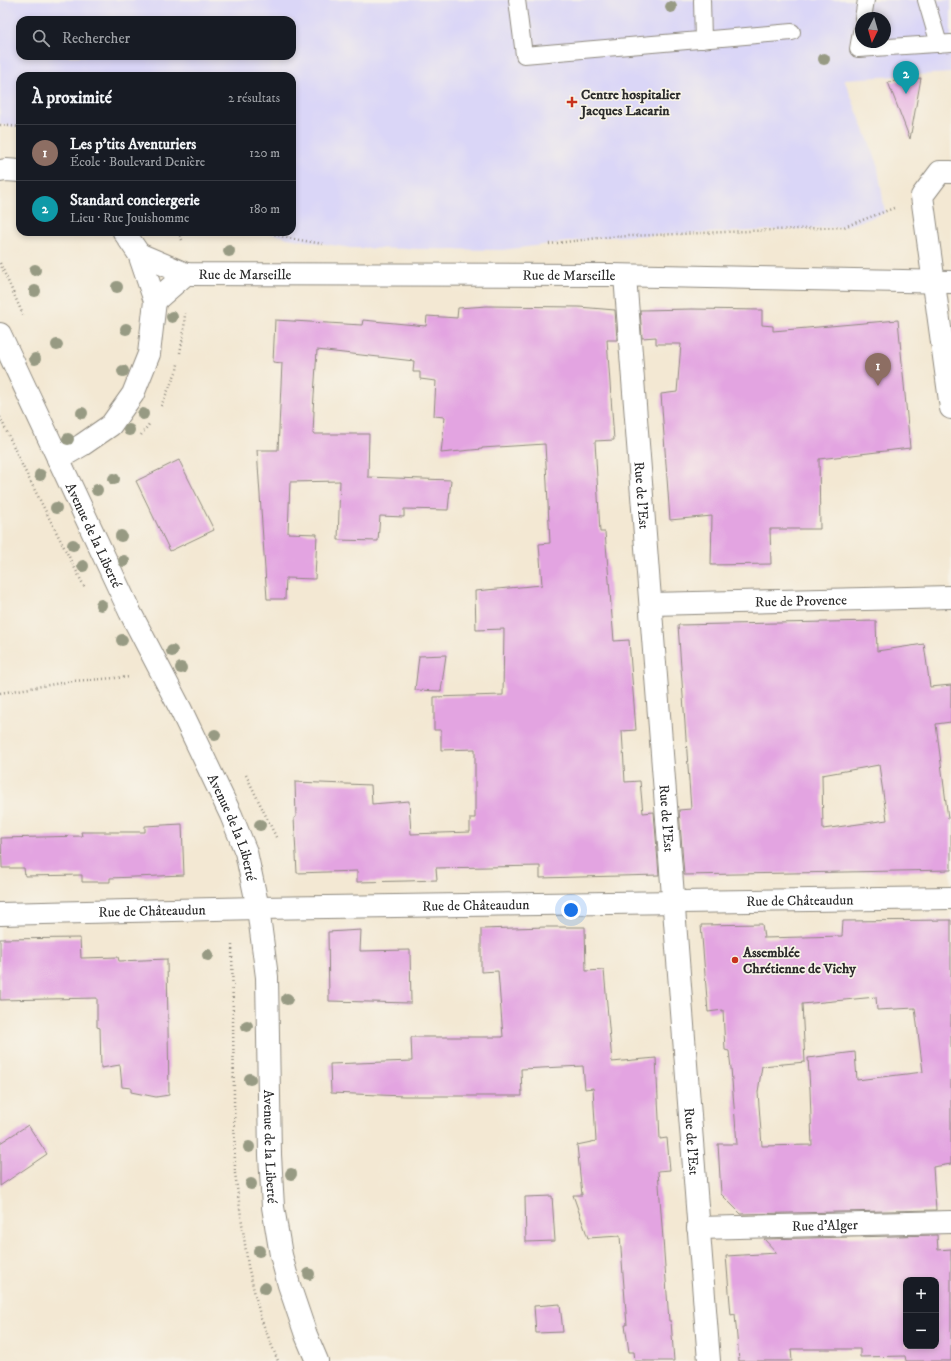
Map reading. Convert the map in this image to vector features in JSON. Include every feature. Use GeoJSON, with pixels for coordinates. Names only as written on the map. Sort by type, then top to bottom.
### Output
{"type":"FeatureCollection","features":[{"type":"Feature","properties":{"kind":"street"},"geometry":{"type":"LineString","coordinates":[[0,171],[16,171]]}},
{"type":"Feature","properties":{"kind":"street"},"geometry":{"type":"LineString","coordinates":[[951,172],[940,172],[922,196],[943,282],[951,408]]}},
{"type":"Feature","properties":{"kind":"street"},"geometry":{"type":"LineString","coordinates":[[58,459],[111,425],[132,394],[149,354],[155,301],[139,254],[127,236]]}},
{"type":"Feature","properties":{"kind":"street","name":"Rue de Marseille"},"geometry":{"type":"LineString","coordinates":[[139,254],[186,274],[625,276],[943,282]]}},
{"type":"Feature","properties":{"kind":"street","name":"Rue de Marseille"},"geometry":{"type":"LineString","coordinates":[[155,301],[186,274]]}},
{"type":"Feature","properties":{"kind":"street","name":"Rue de l'Est"},"geometry":{"type":"LineString","coordinates":[[625,276],[709,1361]]}},
{"type":"Feature","properties":{"kind":"street","name":"Avenue de la Liberté"},"geometry":{"type":"LineString","coordinates":[[0,334],[130,612],[180,708],[231,815],[246,852],[258,908],[267,977],[270,1155],[273,1207],[281,1255],[289,1286],[306,1335],[317,1361]]}},
{"type":"Feature","properties":{"kind":"street","name":"Rue de Provence"},"geometry":{"type":"LineString","coordinates":[[651,604],[951,597]]}},
{"type":"Feature","properties":{"kind":"street","name":"Rue de Châteaudun"},"geometry":{"type":"LineString","coordinates":[[0,914],[258,908],[951,898]]}},
{"type":"Feature","properties":{"kind":"street","name":"Rue d'Alger"},"geometry":{"type":"LineString","coordinates":[[698,1228],[951,1222]]}},
{"type":"Feature","properties":{"kind":"lane"},"geometry":{"type":"LineString","coordinates":[[517,0],[524,55],[792,32]]}},
{"type":"Feature","properties":{"kind":"lane"},"geometry":{"type":"LineString","coordinates":[[702,0],[703,40]]}},
{"type":"Feature","properties":{"kind":"lane"},"geometry":{"type":"LineString","coordinates":[[864,12],[866,0]]}},
{"type":"Feature","properties":{"kind":"lane"},"geometry":{"type":"LineString","coordinates":[[891,47],[945,43],[926,0]]}},
{"type":"Feature","properties":{"kind":"lane"},"geometry":{"type":"LineString","coordinates":[[858,48],[872,48]]}},
{"type":"Feature","properties":{"kind":"path"},"geometry":{"type":"LineString","coordinates":[[0,125],[16,127]]}},
{"type":"Feature","properties":{"kind":"path"},"geometry":{"type":"LineString","coordinates":[[607,237],[844,227],[885,213],[922,196]]}},
{"type":"Feature","properties":{"kind":"path"},"geometry":{"type":"LineString","coordinates":[[0,263],[26,321]]}},
{"type":"Feature","properties":{"kind":"path"},"geometry":{"type":"LineString","coordinates":[[0,417],[23,467],[87,593]]}},
{"type":"Feature","properties":{"kind":"path"},"geometry":{"type":"LineString","coordinates":[[127,670],[134,683]]}},
{"type":"Feature","properties":{"kind":"path"},"geometry":{"type":"LineString","coordinates":[[0,693],[73,681],[130,677]]}},
{"type":"Feature","properties":{"kind":"path"},"geometry":{"type":"LineString","coordinates":[[243,768],[277,839]]}},
{"type":"Feature","properties":{"kind":"path"},"geometry":{"type":"LineString","coordinates":[[230,909],[232,927],[235,1173],[248,1266],[261,1319],[278,1361]]}},
{"type":"Feature","properties":{"kind":"shaded area","name":"Centre hospitalier Jacques Lacarin"},"geometry":{"type":"Polygon","coordinates":[[[0,0],[951,0],[951,73],[844,79],[877,162],[885,213],[844,227],[607,237],[502,250],[351,248],[288,238],[281,236],[296,236],[296,72],[16,72],[16,127],[0,125],[0,0]]]}},
{"type":"Feature","properties":{"kind":"building"},"geometry":{"type":"Polygon","coordinates":[[[921,78],[910,139],[888,82],[921,78]]]}},
{"type":"Feature","properties":{"kind":"building"},"geometry":{"type":"Polygon","coordinates":[[[487,306],[579,307],[615,310],[617,340],[607,340],[614,440],[595,441],[600,532],[605,532],[614,641],[629,640],[636,730],[622,731],[625,782],[640,781],[643,813],[654,812],[659,875],[540,878],[540,866],[436,868],[437,880],[357,882],[357,871],[297,873],[294,818],[296,817],[295,782],[371,785],[372,804],[409,801],[411,834],[470,832],[470,818],[475,818],[475,749],[441,750],[441,730],[434,730],[434,697],[503,695],[504,629],[476,630],[475,591],[542,585],[539,544],[550,543],[545,444],[482,448],[441,453],[445,417],[434,416],[436,381],[420,379],[420,372],[413,372],[414,361],[317,350],[313,434],[369,434],[368,477],[451,480],[448,510],[404,509],[404,517],[380,516],[378,541],[338,540],[340,481],[290,482],[288,533],[317,534],[315,579],[286,578],[285,599],[267,599],[257,450],[278,450],[282,363],[273,362],[275,320],[362,325],[363,320],[426,326],[427,316],[457,318],[458,308],[487,306]]]}},
{"type":"Feature","properties":{"kind":"building"},"geometry":{"type":"Polygon","coordinates":[[[640,310],[762,310],[762,325],[773,326],[773,331],[898,320],[910,448],[819,459],[820,529],[770,529],[771,564],[711,565],[712,516],[670,520],[661,394],[677,392],[681,344],[656,344],[656,337],[642,338],[640,310]]]}},
{"type":"Feature","properties":{"kind":"building"},"geometry":{"type":"Polygon","coordinates":[[[179,460],[214,530],[170,551],[136,481],[179,460]]]}},
{"type":"Feature","properties":{"kind":"building"},"geometry":{"type":"Polygon","coordinates":[[[876,621],[877,651],[924,644],[930,687],[951,685],[951,722],[936,724],[948,818],[951,817],[951,870],[684,875],[679,810],[691,809],[678,625],[876,621]],[[879,765],[822,775],[823,829],[887,820],[879,765]]]}},
{"type":"Feature","properties":{"kind":"building"},"geometry":{"type":"Polygon","coordinates":[[[446,655],[441,691],[415,690],[419,656],[446,655]]]}},
{"type":"Feature","properties":{"kind":"building"},"geometry":{"type":"Polygon","coordinates":[[[182,824],[184,875],[110,878],[110,882],[82,882],[82,875],[25,876],[24,868],[2,868],[1,838],[82,836],[81,832],[145,832],[145,826],[182,824]]]}},
{"type":"Feature","properties":{"kind":"building"},"geometry":{"type":"Polygon","coordinates":[[[951,920],[951,1164],[933,1167],[936,1210],[741,1214],[721,1194],[718,1144],[737,1144],[729,1051],[725,1050],[723,1010],[708,1012],[701,925],[762,924],[764,938],[842,936],[843,921],[951,920]],[[876,997],[802,1004],[805,1062],[762,1066],[758,1092],[762,1146],[812,1145],[808,1058],[855,1052],[857,1080],[923,1072],[915,1008],[877,1010],[876,997]]]}},
{"type":"Feature","properties":{"kind":"building"},"geometry":{"type":"Polygon","coordinates":[[[585,927],[586,971],[604,970],[612,1062],[656,1058],[660,1139],[667,1138],[670,1170],[658,1171],[669,1321],[671,1321],[674,1361],[635,1361],[634,1352],[629,1352],[625,1325],[627,1325],[620,1236],[588,1238],[573,1195],[582,1195],[577,1145],[596,1141],[593,1088],[585,1089],[583,1066],[521,1069],[522,1096],[404,1096],[331,1093],[330,1064],[412,1061],[411,1037],[503,1037],[498,971],[481,972],[481,929],[585,927]]]}},
{"type":"Feature","properties":{"kind":"building"},"geometry":{"type":"Polygon","coordinates":[[[361,930],[360,951],[410,950],[411,1003],[329,1001],[328,932],[361,930]]]}},
{"type":"Feature","properties":{"kind":"building"},"geometry":{"type":"Polygon","coordinates":[[[80,938],[81,958],[118,957],[119,961],[167,959],[169,1095],[156,1097],[131,1092],[131,1088],[122,1087],[120,1065],[101,1068],[100,1028],[97,1027],[97,998],[0,1000],[0,939],[80,938]]]}},
{"type":"Feature","properties":{"kind":"building"},"geometry":{"type":"Polygon","coordinates":[[[28,1125],[47,1154],[0,1186],[0,1143],[28,1125]]]}},
{"type":"Feature","properties":{"kind":"building"},"geometry":{"type":"Polygon","coordinates":[[[552,1196],[555,1241],[526,1242],[525,1197],[552,1196]]]}},
{"type":"Feature","properties":{"kind":"building"},"geometry":{"type":"Polygon","coordinates":[[[937,1235],[938,1250],[951,1249],[951,1361],[906,1361],[905,1356],[860,1357],[860,1349],[791,1349],[792,1361],[739,1361],[735,1314],[731,1315],[726,1256],[777,1253],[764,1239],[937,1235]]]}},
{"type":"Feature","properties":{"kind":"building"},"geometry":{"type":"Polygon","coordinates":[[[560,1304],[563,1332],[536,1333],[534,1306],[560,1304]]]}},
{"type":"Feature","properties":{"kind":"place","name":"Standard conciergerie"},"geometry":{"type":"Point","coordinates":[906,94]}},
{"type":"Feature","properties":{"kind":"place","name":"Centre hospitalier Jacques Lacarin"},"geometry":{"type":"Point","coordinates":[572,102]}},
{"type":"Feature","properties":{"kind":"place","name":"Les p’tits Aventuriers"},"geometry":{"type":"Point","coordinates":[878,386]}},
{"type":"Feature","properties":{"kind":"place","name":"Assemblée Chrétienne de Vichy"},"geometry":{"type":"Point","coordinates":[735,960]}}]}
